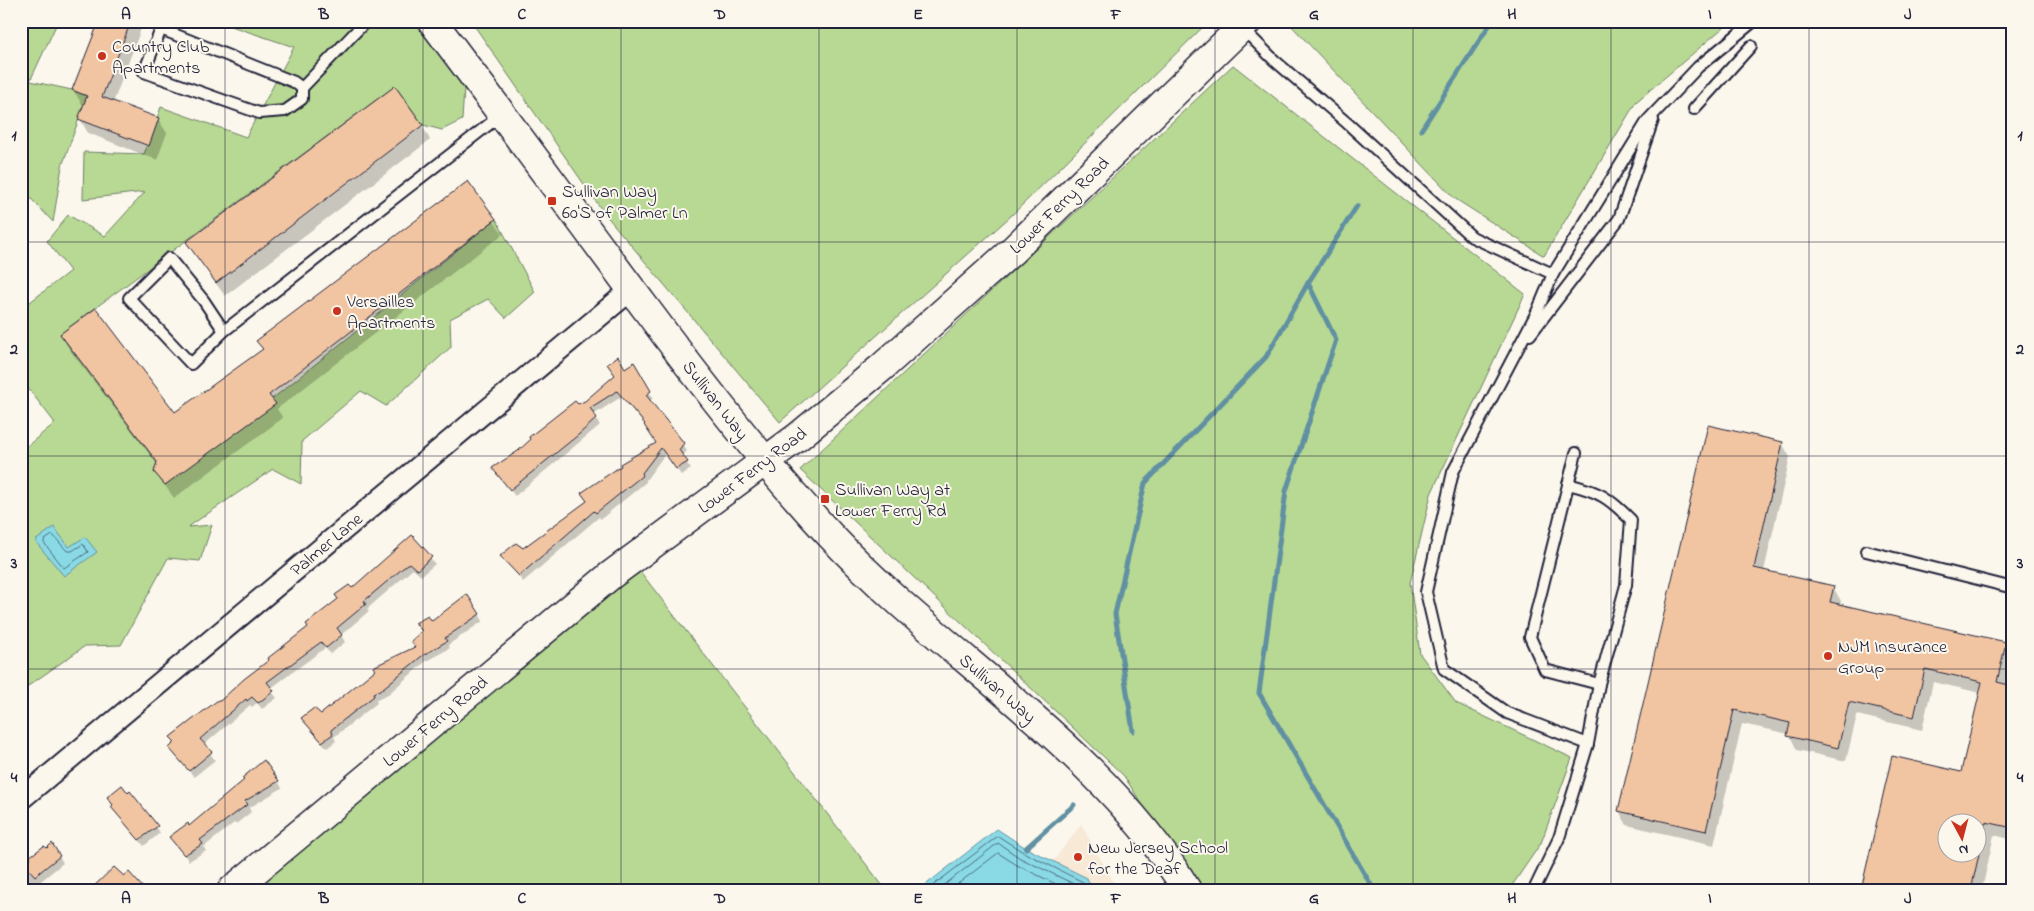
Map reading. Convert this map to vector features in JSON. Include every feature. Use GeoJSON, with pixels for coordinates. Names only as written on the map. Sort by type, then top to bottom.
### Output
{"type":"FeatureCollection","features":[{"type":"Feature","properties":{"kind":"main road","name":"Sullivan Way"},"geometry":{"type":"LineString","coordinates":[[432,21],[717,403],[764,462],[876,583],[1076,756],[1148,833],[1187,890]]}},
{"type":"Feature","properties":{"kind":"main road","name":"Lower Ferry Road"},"geometry":{"type":"LineString","coordinates":[[232,890],[611,575],[764,462],[881,368],[1013,250],[1245,25]]}},
{"type":"Feature","properties":{"kind":"street","name":"Palmer Lane"},"geometry":{"type":"LineString","coordinates":[[21,799],[632,289]]}},
{"type":"Feature","properties":{"kind":"lane"},"geometry":{"type":"LineString","coordinates":[[302,88],[279,75],[161,28],[144,72],[259,113],[284,111],[302,98],[302,88],[366,21]]}},
{"type":"Feature","properties":{"kind":"lane"},"geometry":{"type":"LineString","coordinates":[[1588,744],[1507,712],[1444,669],[1426,592],[1453,472],[1538,312],[1553,274],[1648,120],[1698,67],[1754,21]]}},
{"type":"Feature","properties":{"kind":"lane"},"geometry":{"type":"LineString","coordinates":[[1245,25],[1274,60],[1347,123],[1472,237],[1553,274]]}},
{"type":"Feature","properties":{"kind":"lane"},"geometry":{"type":"LineString","coordinates":[[1694,109],[1751,46]]}},
{"type":"Feature","properties":{"kind":"lane"},"geometry":{"type":"LineString","coordinates":[[1516,353],[1619,219],[1655,112]]}},
{"type":"Feature","properties":{"kind":"lane"},"geometry":{"type":"LineString","coordinates":[[224,331],[204,301],[169,258],[129,298],[191,364],[224,331],[502,114]]}},
{"type":"Feature","properties":{"kind":"lane"},"geometry":{"type":"LineString","coordinates":[[1576,453],[1530,637],[1545,670],[1598,684]]}},
{"type":"Feature","properties":{"kind":"lane"},"geometry":{"type":"LineString","coordinates":[[1534,890],[1559,838],[1588,744],[1598,684],[1626,585],[1631,520],[1610,499],[1589,489],[1568,484]]}},
{"type":"Feature","properties":{"kind":"lane"},"geometry":{"type":"LineString","coordinates":[[1866,552],[2013,588]]}},
{"type":"Feature","properties":{"kind":"shaded area","name":"New Jersey School for the Deaf"},"geometry":{"type":"Polygon","coordinates":[[[1081,824],[1118,890],[1032,890],[1081,824]]]}},
{"type":"Feature","properties":{"kind":"green space"},"geometry":{"type":"Polygon","coordinates":[[[21,21],[58,21],[30,81],[72,90],[87,96],[62,166],[53,222],[21,188],[21,21]]]}},
{"type":"Feature","properties":{"kind":"green space"},"geometry":{"type":"Polygon","coordinates":[[[216,21],[415,21],[464,88],[462,120],[442,130],[423,125],[395,86],[60,334],[157,462],[154,472],[165,485],[496,219],[535,292],[506,318],[488,299],[450,319],[451,347],[386,406],[361,391],[302,441],[301,484],[273,469],[188,527],[212,525],[200,561],[168,558],[121,645],[85,646],[21,691],[21,451],[55,423],[21,379],[21,309],[70,271],[47,241],[68,215],[105,236],[145,192],[83,199],[84,152],[144,154],[161,107],[246,137],[294,47],[216,21]]]}},
{"type":"Feature","properties":{"kind":"green space"},"geometry":{"type":"Polygon","coordinates":[[[471,21],[1209,21],[1012,215],[780,422],[604,213],[471,21]]]}},
{"type":"Feature","properties":{"kind":"green space"},"geometry":{"type":"Polygon","coordinates":[[[1287,21],[1731,21],[1636,102],[1544,256],[1454,198],[1287,21]]]}},
{"type":"Feature","properties":{"kind":"green space"},"geometry":{"type":"Polygon","coordinates":[[[1233,65],[1525,294],[1431,494],[1410,583],[1420,654],[1456,703],[1572,758],[1541,843],[1509,890],[1197,890],[1124,776],[800,470],[1233,65]]]}},
{"type":"Feature","properties":{"kind":"green space"},"geometry":{"type":"Polygon","coordinates":[[[639,570],[886,890],[236,890],[639,570]]]}},
{"type":"Feature","properties":{"kind":"water"},"geometry":{"type":"Polygon","coordinates":[[[54,527],[69,547],[85,537],[97,552],[64,576],[35,541],[54,527]]]}},
{"type":"Feature","properties":{"kind":"water"},"geometry":{"type":"Polygon","coordinates":[[[997,829],[1026,848],[1087,878],[1092,890],[919,890],[997,829]]]}},
{"type":"Feature","properties":{"kind":"building","name":"Country Club Apartments"},"geometry":{"type":"Polygon","coordinates":[[[99,21],[131,21],[102,97],[159,118],[149,146],[78,119],[87,96],[72,90],[99,21]]]}},
{"type":"Feature","properties":{"kind":"building"},"geometry":{"type":"Polygon","coordinates":[[[395,86],[423,125],[216,283],[186,242],[395,86]]]}},
{"type":"Feature","properties":{"kind":"building"},"geometry":{"type":"Polygon","coordinates":[[[468,181],[496,219],[269,395],[276,404],[165,485],[154,472],[157,462],[60,334],[96,308],[175,412],[263,349],[256,341],[468,181]]]}},
{"type":"Feature","properties":{"kind":"building"},"geometry":{"type":"Polygon","coordinates":[[[618,356],[625,368],[634,362],[651,391],[646,395],[684,443],[679,450],[688,462],[676,469],[661,448],[642,473],[643,475],[596,513],[594,511],[519,576],[500,556],[516,543],[523,548],[587,501],[581,493],[621,466],[620,464],[656,443],[645,424],[617,391],[590,408],[597,418],[510,490],[492,468],[518,451],[530,440],[529,437],[575,401],[578,404],[585,401],[615,375],[607,364],[618,356]]]}},
{"type":"Feature","properties":{"kind":"building","name":"NJM Insurance Group"},"geometry":{"type":"Polygon","coordinates":[[[1708,425],[1783,442],[1754,568],[1834,586],[1830,602],[2006,642],[1997,682],[2013,686],[2013,828],[1986,822],[1986,814],[1936,814],[1936,864],[1977,864],[1971,890],[1861,890],[1892,756],[1961,772],[1982,682],[1925,669],[1914,717],[1849,702],[1838,748],[1787,736],[1790,723],[1734,710],[1706,831],[1618,811],[1708,425]]]}},
{"type":"Feature","properties":{"kind":"building"},"geometry":{"type":"Polygon","coordinates":[[[412,535],[432,557],[417,570],[409,563],[364,601],[366,604],[337,628],[342,635],[326,648],[321,642],[267,682],[274,691],[258,703],[252,697],[247,701],[246,699],[200,739],[212,752],[189,771],[169,748],[175,742],[170,737],[218,700],[220,701],[269,660],[268,658],[308,627],[306,624],[338,599],[335,595],[349,585],[352,588],[412,535]]]}},
{"type":"Feature","properties":{"kind":"building"},"geometry":{"type":"Polygon","coordinates":[[[467,594],[480,614],[445,638],[447,641],[422,656],[382,689],[373,693],[374,696],[331,730],[333,734],[322,742],[301,718],[314,708],[321,714],[375,670],[373,667],[415,647],[411,641],[422,631],[415,623],[428,616],[432,621],[467,594]]]}},
{"type":"Feature","properties":{"kind":"building"},"geometry":{"type":"Polygon","coordinates":[[[264,760],[279,781],[245,801],[248,804],[200,840],[203,844],[184,855],[169,837],[188,823],[189,826],[244,780],[242,778],[264,760]]]}},
{"type":"Feature","properties":{"kind":"building"},"geometry":{"type":"Polygon","coordinates":[[[122,785],[128,793],[130,791],[158,826],[139,840],[111,807],[113,805],[107,797],[122,785]]]}},
{"type":"Feature","properties":{"kind":"building"},"geometry":{"type":"Polygon","coordinates":[[[52,843],[60,856],[35,876],[24,864],[31,858],[29,857],[44,846],[47,848],[52,843]]]}},
{"type":"Feature","properties":{"kind":"building"},"geometry":{"type":"Polygon","coordinates":[[[114,867],[124,876],[129,872],[145,890],[90,890],[114,867]]]}},
{"type":"Feature","properties":{"kind":"waterway"},"geometry":{"type":"LineString","coordinates":[[1421,130],[1492,21]]}},
{"type":"Feature","properties":{"kind":"waterway"},"geometry":{"type":"LineString","coordinates":[[1133,731],[1115,614],[1145,483],[1266,357],[1308,283],[1357,206]]}},
{"type":"Feature","properties":{"kind":"waterway"},"geometry":{"type":"LineString","coordinates":[[1308,283],[1336,340],[1286,491],[1259,693],[1374,890]]}},
{"type":"Feature","properties":{"kind":"waterway"},"geometry":{"type":"LineString","coordinates":[[1026,848],[1074,805]]}},
{"type":"Feature","properties":{"kind":"place","name":"Country Club Apartments"},"geometry":{"type":"Point","coordinates":[102,56]}},
{"type":"Feature","properties":{"kind":"place","name":"Sullivan Way 60'S of Palmer Ln"},"geometry":{"type":"Point","coordinates":[552,201]}},
{"type":"Feature","properties":{"kind":"place","name":"Versailles Apartments"},"geometry":{"type":"Point","coordinates":[337,311]}},
{"type":"Feature","properties":{"kind":"place","name":"Sullivan Way at Lower Ferry Rd"},"geometry":{"type":"Point","coordinates":[825,499]}},
{"type":"Feature","properties":{"kind":"place","name":"NJM Insurance Group"},"geometry":{"type":"Point","coordinates":[1828,656]}},
{"type":"Feature","properties":{"kind":"place","name":"New Jersey School for the Deaf"},"geometry":{"type":"Point","coordinates":[1078,857]}}]}
